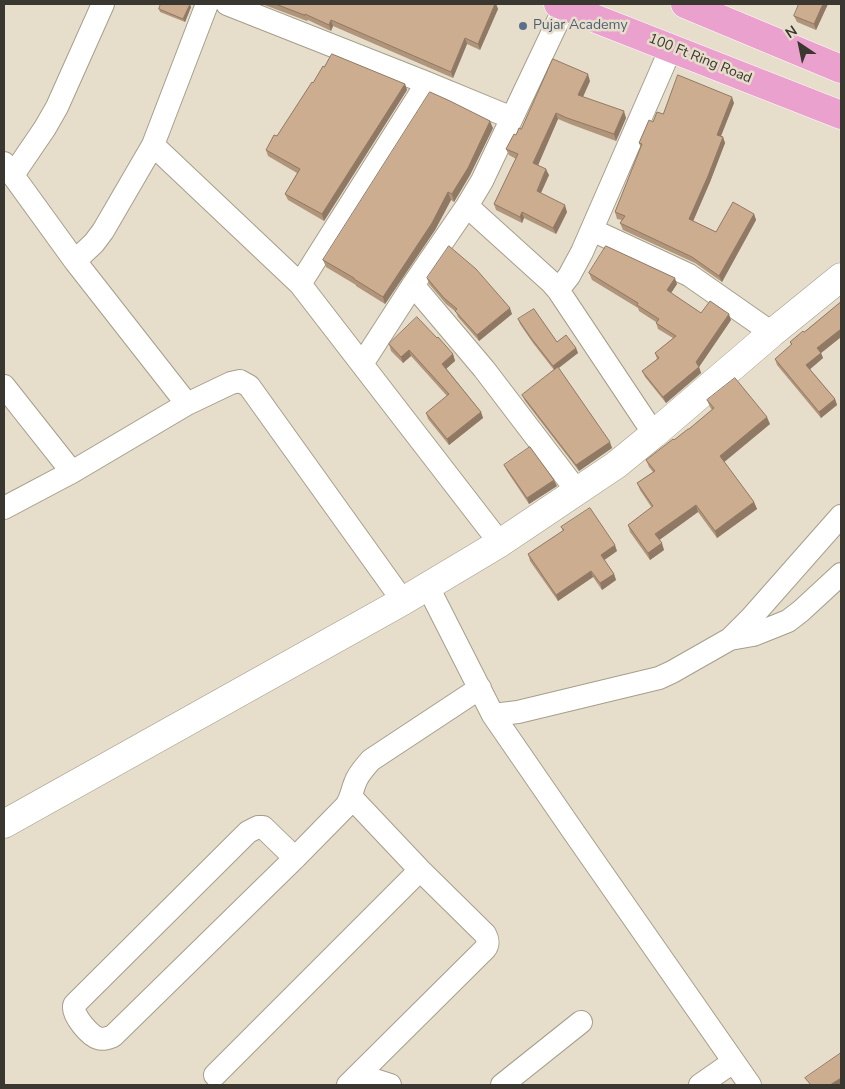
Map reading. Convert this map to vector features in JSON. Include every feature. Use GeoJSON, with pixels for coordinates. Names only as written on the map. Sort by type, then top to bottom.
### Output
{"type":"FeatureCollection","features":[{"type":"Feature","properties":{"kind":"main road"},"geometry":{"type":"LineString","coordinates":[[684,4],[839,65]]}},
{"type":"Feature","properties":{"kind":"main road","name":"100 Ft Ring Road"},"geometry":{"type":"LineString","coordinates":[[563,5],[841,116]]}},
{"type":"Feature","properties":{"kind":"street"},"geometry":{"type":"LineString","coordinates":[[103,4],[57,107],[45,128],[9,169],[76,261],[187,404]]}},
{"type":"Feature","properties":{"kind":"street"},"geometry":{"type":"LineString","coordinates":[[76,261],[103,232],[153,145],[207,4]]}},
{"type":"Feature","properties":{"kind":"street"},"geometry":{"type":"LineString","coordinates":[[227,4],[512,118]]}},
{"type":"Feature","properties":{"kind":"street"},"geometry":{"type":"LineString","coordinates":[[362,364],[467,206],[482,180],[563,5]]}},
{"type":"Feature","properties":{"kind":"street"},"geometry":{"type":"LineString","coordinates":[[558,290],[576,264],[592,230],[671,48]]}},
{"type":"Feature","properties":{"kind":"street"},"geometry":{"type":"LineString","coordinates":[[300,284],[427,83]]}},
{"type":"Feature","properties":{"kind":"street"},"geometry":{"type":"LineString","coordinates":[[153,145],[300,284],[500,542]]}},
{"type":"Feature","properties":{"kind":"street"},"geometry":{"type":"LineString","coordinates":[[467,206],[558,290],[654,434]]}},
{"type":"Feature","properties":{"kind":"street"},"geometry":{"type":"LineString","coordinates":[[592,230],[689,275],[772,333]]}},
{"type":"Feature","properties":{"kind":"street"},"geometry":{"type":"LineString","coordinates":[[4,824],[428,587],[500,542],[616,465],[841,277]]}},
{"type":"Feature","properties":{"kind":"street"},"geometry":{"type":"LineString","coordinates":[[413,285],[484,369],[577,491]]}},
{"type":"Feature","properties":{"kind":"street"},"geometry":{"type":"LineString","coordinates":[[4,508],[72,472],[187,404],[230,383],[240,381],[249,386],[403,601]]}},
{"type":"Feature","properties":{"kind":"street"},"geometry":{"type":"LineString","coordinates":[[4,386],[72,472]]}},
{"type":"Feature","properties":{"kind":"street"},"geometry":{"type":"LineString","coordinates":[[494,715],[518,712],[659,678],[730,639],[751,618],[841,516]]}},
{"type":"Feature","properties":{"kind":"street"},"geometry":{"type":"LineString","coordinates":[[730,639],[753,635],[788,621],[841,574]]}},
{"type":"Feature","properties":{"kind":"street"},"geometry":{"type":"LineString","coordinates":[[428,587],[494,715],[750,1085]]}},
{"type":"Feature","properties":{"kind":"street"},"geometry":{"type":"LineString","coordinates":[[295,858],[263,827],[258,827],[248,832],[75,1004],[74,1012],[87,1031],[96,1038],[102,1039],[113,1036],[295,858],[346,806],[352,798],[355,783],[361,771],[371,760],[480,688]]}},
{"type":"Feature","properties":{"kind":"street"},"geometry":{"type":"LineString","coordinates":[[352,798],[420,870],[485,934],[488,942],[488,946],[353,1080]]}},
{"type":"Feature","properties":{"kind":"street"},"geometry":{"type":"LineString","coordinates":[[215,1074],[420,870]]}},
{"type":"Feature","properties":{"kind":"street"},"geometry":{"type":"LineString","coordinates":[[502,1085],[581,1022]]}},
{"type":"Feature","properties":{"kind":"street"},"geometry":{"type":"LineString","coordinates":[[700,1085],[734,1062]]}},
{"type":"Feature","properties":{"kind":"street"},"geometry":{"type":"LineString","coordinates":[[353,1080],[390,1085]]}},
{"type":"Feature","properties":{"kind":"building"},"geometry":{"type":"Polygon","coordinates":[[[161,4],[190,4],[183,19],[159,9],[161,4]]]}},
{"type":"Feature","properties":{"kind":"building"},"geometry":{"type":"Polygon","coordinates":[[[276,4],[495,4],[478,44],[465,38],[451,72],[331,20],[329,25],[276,4]]]}},
{"type":"Feature","properties":{"kind":"building"},"geometry":{"type":"Polygon","coordinates":[[[799,4],[823,4],[814,24],[794,16],[799,4]]]}},
{"type":"Feature","properties":{"kind":"building"},"geometry":{"type":"Polygon","coordinates":[[[332,54],[405,84],[322,214],[285,194],[300,169],[266,150],[274,135],[277,136],[332,54]]]}},
{"type":"Feature","properties":{"kind":"building"},"geometry":{"type":"Polygon","coordinates":[[[553,59],[588,74],[578,95],[624,111],[614,134],[556,113],[533,163],[546,169],[537,191],[565,205],[553,228],[522,212],[520,217],[494,204],[518,154],[506,149],[514,134],[516,135],[519,128],[521,129],[553,59]]]}},
{"type":"Feature","properties":{"kind":"building"},"geometry":{"type":"Polygon","coordinates":[[[678,75],[732,97],[717,135],[723,137],[689,219],[716,232],[733,202],[754,214],[719,276],[692,257],[620,223],[625,216],[615,212],[642,144],[639,143],[649,120],[653,122],[657,112],[663,114],[678,75]]]}},
{"type":"Feature","properties":{"kind":"building"},"geometry":{"type":"Polygon","coordinates":[[[430,92],[490,121],[468,168],[452,194],[448,192],[432,223],[383,297],[323,260],[430,92]]]}},
{"type":"Feature","properties":{"kind":"building"},"geometry":{"type":"Polygon","coordinates":[[[449,246],[476,269],[510,308],[477,335],[455,311],[457,309],[444,298],[427,278],[449,246]]]}},
{"type":"Feature","properties":{"kind":"building"},"geometry":{"type":"Polygon","coordinates":[[[606,246],[675,278],[667,290],[701,313],[710,301],[729,314],[696,362],[699,367],[663,397],[642,371],[659,358],[655,353],[676,336],[656,323],[659,319],[637,305],[638,303],[589,273],[606,246]]]}},
{"type":"Feature","properties":{"kind":"building"},"geometry":{"type":"Polygon","coordinates":[[[841,302],[841,329],[817,348],[821,353],[806,365],[835,399],[819,412],[775,359],[792,344],[790,342],[841,302]]]}},
{"type":"Feature","properties":{"kind":"building"},"geometry":{"type":"Polygon","coordinates":[[[534,309],[557,342],[566,335],[576,348],[553,366],[518,319],[534,309]]]}},
{"type":"Feature","properties":{"kind":"building"},"geometry":{"type":"Polygon","coordinates":[[[417,317],[453,354],[442,364],[481,412],[447,439],[426,413],[449,394],[409,350],[401,357],[389,344],[417,317]]]}},
{"type":"Feature","properties":{"kind":"building"},"geometry":{"type":"Polygon","coordinates":[[[558,367],[610,442],[576,465],[522,395],[558,367]]]}},
{"type":"Feature","properties":{"kind":"building"},"geometry":{"type":"Polygon","coordinates":[[[735,378],[767,417],[720,456],[754,502],[715,531],[696,505],[655,534],[662,543],[648,553],[628,525],[653,506],[637,483],[655,471],[646,460],[714,408],[707,400],[735,378]]]}},
{"type":"Feature","properties":{"kind":"building"},"geometry":{"type":"Polygon","coordinates":[[[530,447],[554,480],[527,498],[504,465],[530,447]]]}},
{"type":"Feature","properties":{"kind":"building"},"geometry":{"type":"Polygon","coordinates":[[[590,508],[615,545],[601,555],[614,574],[600,583],[591,571],[556,595],[528,554],[564,530],[561,527],[590,508]]]}},
{"type":"Feature","properties":{"kind":"building"},"geometry":{"type":"Polygon","coordinates":[[[841,1053],[841,1078],[830,1085],[811,1085],[805,1078],[841,1053]]]}},
{"type":"Feature","properties":{"kind":"place","name":"Pujar Academy"},"geometry":{"type":"Point","coordinates":[523,26]}}]}
